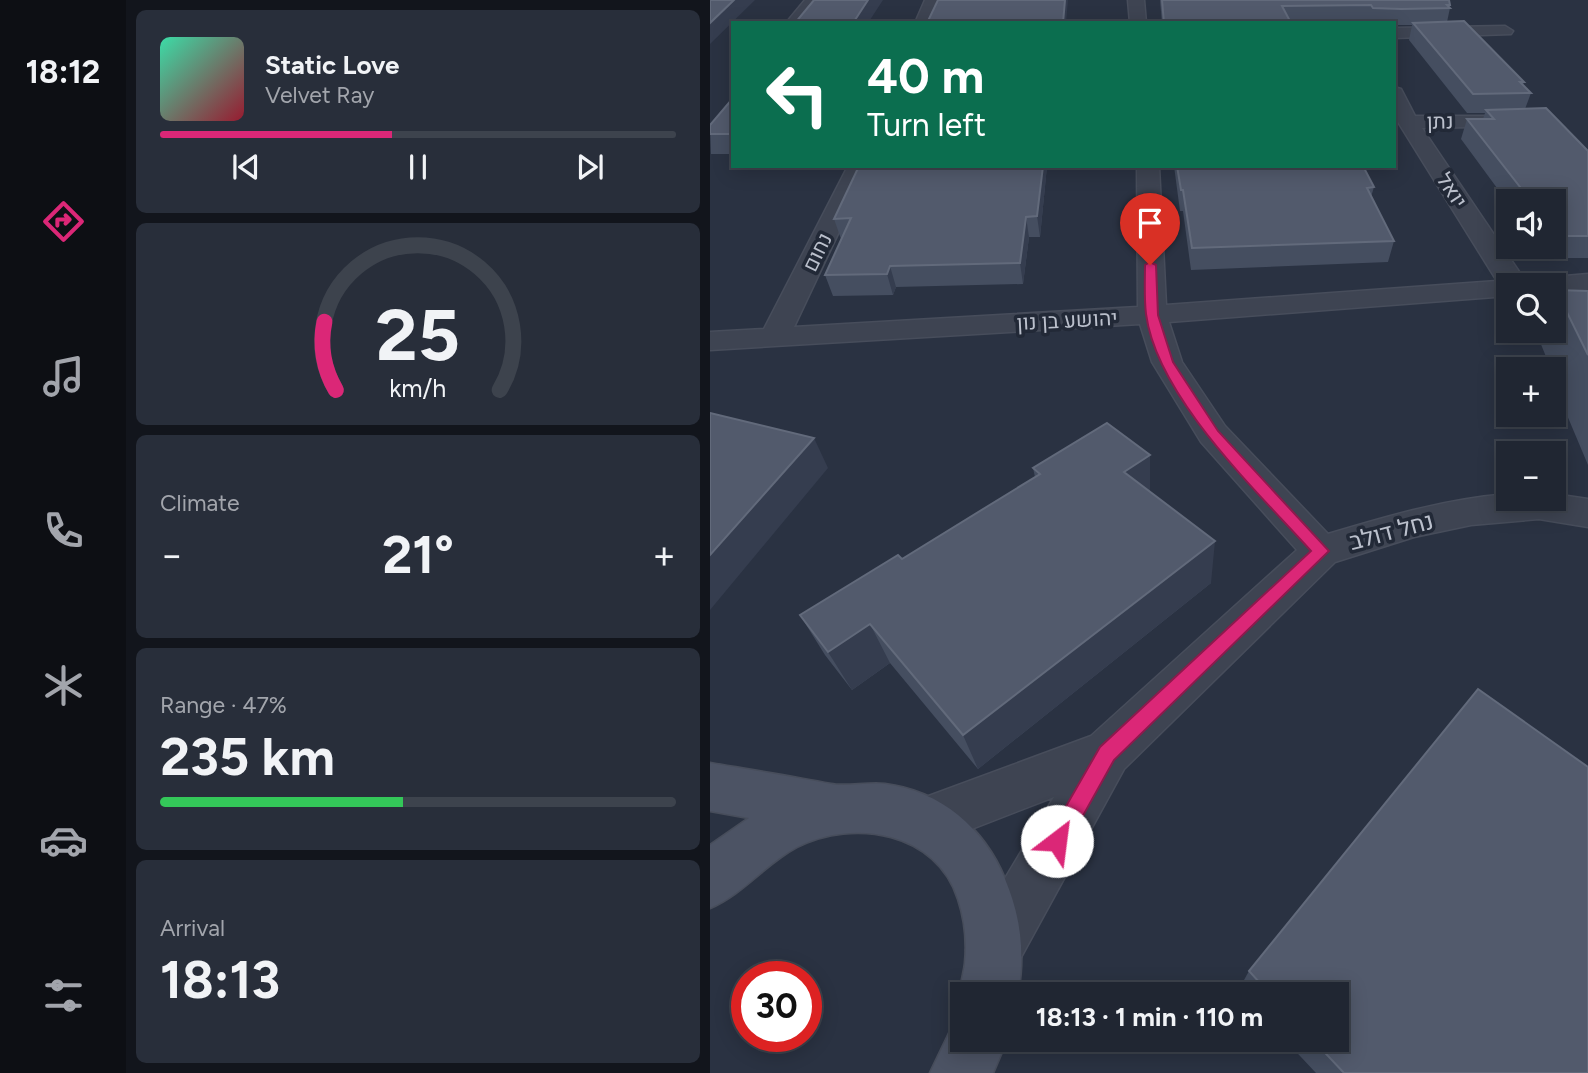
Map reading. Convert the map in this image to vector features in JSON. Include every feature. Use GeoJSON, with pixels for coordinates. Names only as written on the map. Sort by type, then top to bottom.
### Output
{"type":"FeatureCollection","features":[{"type":"Feature","properties":{"kind":"street"},"geometry":{"type":"LineString","coordinates":[[796,21],[813,0]]}},
{"type":"Feature","properties":{"kind":"street"},"geometry":{"type":"LineString","coordinates":[[925,21],[933,0]]}},
{"type":"Feature","properties":{"kind":"street"},"geometry":{"type":"LineString","coordinates":[[1136,0],[1138,21]]}},
{"type":"Feature","properties":{"kind":"street"},"geometry":{"type":"LineString","coordinates":[[1396,33],[1505,31]]}},
{"type":"Feature","properties":{"kind":"street","name":"נתן"},"geometry":{"type":"LineString","coordinates":[[1399,106],[1542,119]]}},
{"type":"Feature","properties":{"kind":"street","name":"יואל"},"geometry":{"type":"LineString","coordinates":[[1399,106],[1506,273]]}},
{"type":"Feature","properties":{"kind":"street","name":"נחום"},"geometry":{"type":"LineString","coordinates":[[774,338],[858,168]]}},
{"type":"Feature","properties":{"kind":"street"},"geometry":{"type":"LineString","coordinates":[[1148,168],[1152,315],[1167,362],[1213,434],[1321,551]]}},
{"type":"Feature","properties":{"kind":"street"},"geometry":{"type":"LineString","coordinates":[[1566,283],[1587,282]]}},
{"type":"Feature","properties":{"kind":"street","name":"יהושע בן נון"},"geometry":{"type":"LineString","coordinates":[[710,341],[1152,315],[1496,289]]}},
{"type":"Feature","properties":{"kind":"street","name":"נחל דולב"},"geometry":{"type":"LineString","coordinates":[[992,972],[1107,753],[1321,551],[1414,523],[1471,511],[1540,505],[1587,513]]}},
{"type":"Feature","properties":{"kind":"street","name":"נחל דולב"},"geometry":{"type":"LineString","coordinates":[[925,822],[1107,753]]}},
{"type":"Feature","properties":{"kind":"street"},"geometry":{"type":"LineString","coordinates":[[710,787],[834,809]]}},
{"type":"Feature","properties":{"kind":"street"},"geometry":{"type":"LineString","coordinates":[[710,881],[745,850],[767,835],[813,814],[834,809],[884,808],[925,822],[950,840],[973,868],[984,892],[991,918],[992,972]]}},
{"type":"Feature","properties":{"kind":"street"},"geometry":{"type":"LineString","coordinates":[[961,1073],[971,1052]]}},
{"type":"Feature","properties":{"kind":"building"},"geometry":{"type":"Polygon","coordinates":[[[710,0],[734,0],[710,23],[710,0]]]}},
{"type":"Feature","properties":{"kind":"building"},"geometry":{"type":"Polygon","coordinates":[[[814,0],[868,0],[854,21],[797,21],[814,0]]]}},
{"type":"Feature","properties":{"kind":"building"},"geometry":{"type":"Polygon","coordinates":[[[938,0],[1065,0],[1063,21],[928,21],[938,0]]]}},
{"type":"Feature","properties":{"kind":"building"},"geometry":{"type":"Polygon","coordinates":[[[1162,0],[1449,0],[1450,5],[1447,5],[1450,8],[1401,9],[1373,8],[1371,5],[1282,6],[1290,21],[1164,21],[1162,0]]]}},
{"type":"Feature","properties":{"kind":"building"},"geometry":{"type":"Polygon","coordinates":[[[1464,21],[1524,82],[1520,82],[1531,93],[1473,94],[1413,23],[1464,21]]]}},
{"type":"Feature","properties":{"kind":"building"},"geometry":{"type":"Polygon","coordinates":[[[731,100],[731,134],[710,134],[710,125],[731,100]]]}},
{"type":"Feature","properties":{"kind":"building"},"geometry":{"type":"Polygon","coordinates":[[[1546,108],[1588,151],[1588,236],[1566,236],[1566,189],[1522,189],[1467,119],[1494,119],[1486,110],[1546,108]]]}},
{"type":"Feature","properties":{"kind":"building"},"geometry":{"type":"Polygon","coordinates":[[[858,168],[1043,168],[1037,216],[1026,217],[1020,263],[890,266],[887,274],[825,275],[851,218],[834,219],[858,168]]]}},
{"type":"Feature","properties":{"kind":"building"},"geometry":{"type":"Polygon","coordinates":[[[1177,168],[1364,168],[1374,187],[1367,188],[1394,241],[1192,248],[1177,168]]]}},
{"type":"Feature","properties":{"kind":"building"},"geometry":{"type":"Polygon","coordinates":[[[1566,290],[1588,291],[1588,355],[1566,310],[1566,290]]]}},
{"type":"Feature","properties":{"kind":"building"},"geometry":{"type":"Polygon","coordinates":[[[710,413],[814,438],[710,555],[710,413]]]}},
{"type":"Feature","properties":{"kind":"building"},"geometry":{"type":"Polygon","coordinates":[[[1107,423],[1150,455],[1124,472],[1215,541],[963,735],[870,624],[828,652],[800,615],[898,555],[902,559],[1040,474],[1033,468],[1107,423]]]}},
{"type":"Feature","properties":{"kind":"building"},"geometry":{"type":"Polygon","coordinates":[[[1478,689],[1588,767],[1588,1073],[1344,1073],[1324,1052],[1349,1052],[1349,982],[1259,982],[1249,971],[1478,689]]]}},
{"type":"Feature","properties":{"kind":"route"},"geometry":{"type":"LineString","coordinates":[[1057,841],[1107,753],[1321,551],[1213,434],[1167,362],[1152,315],[1150,265]]}}]}
